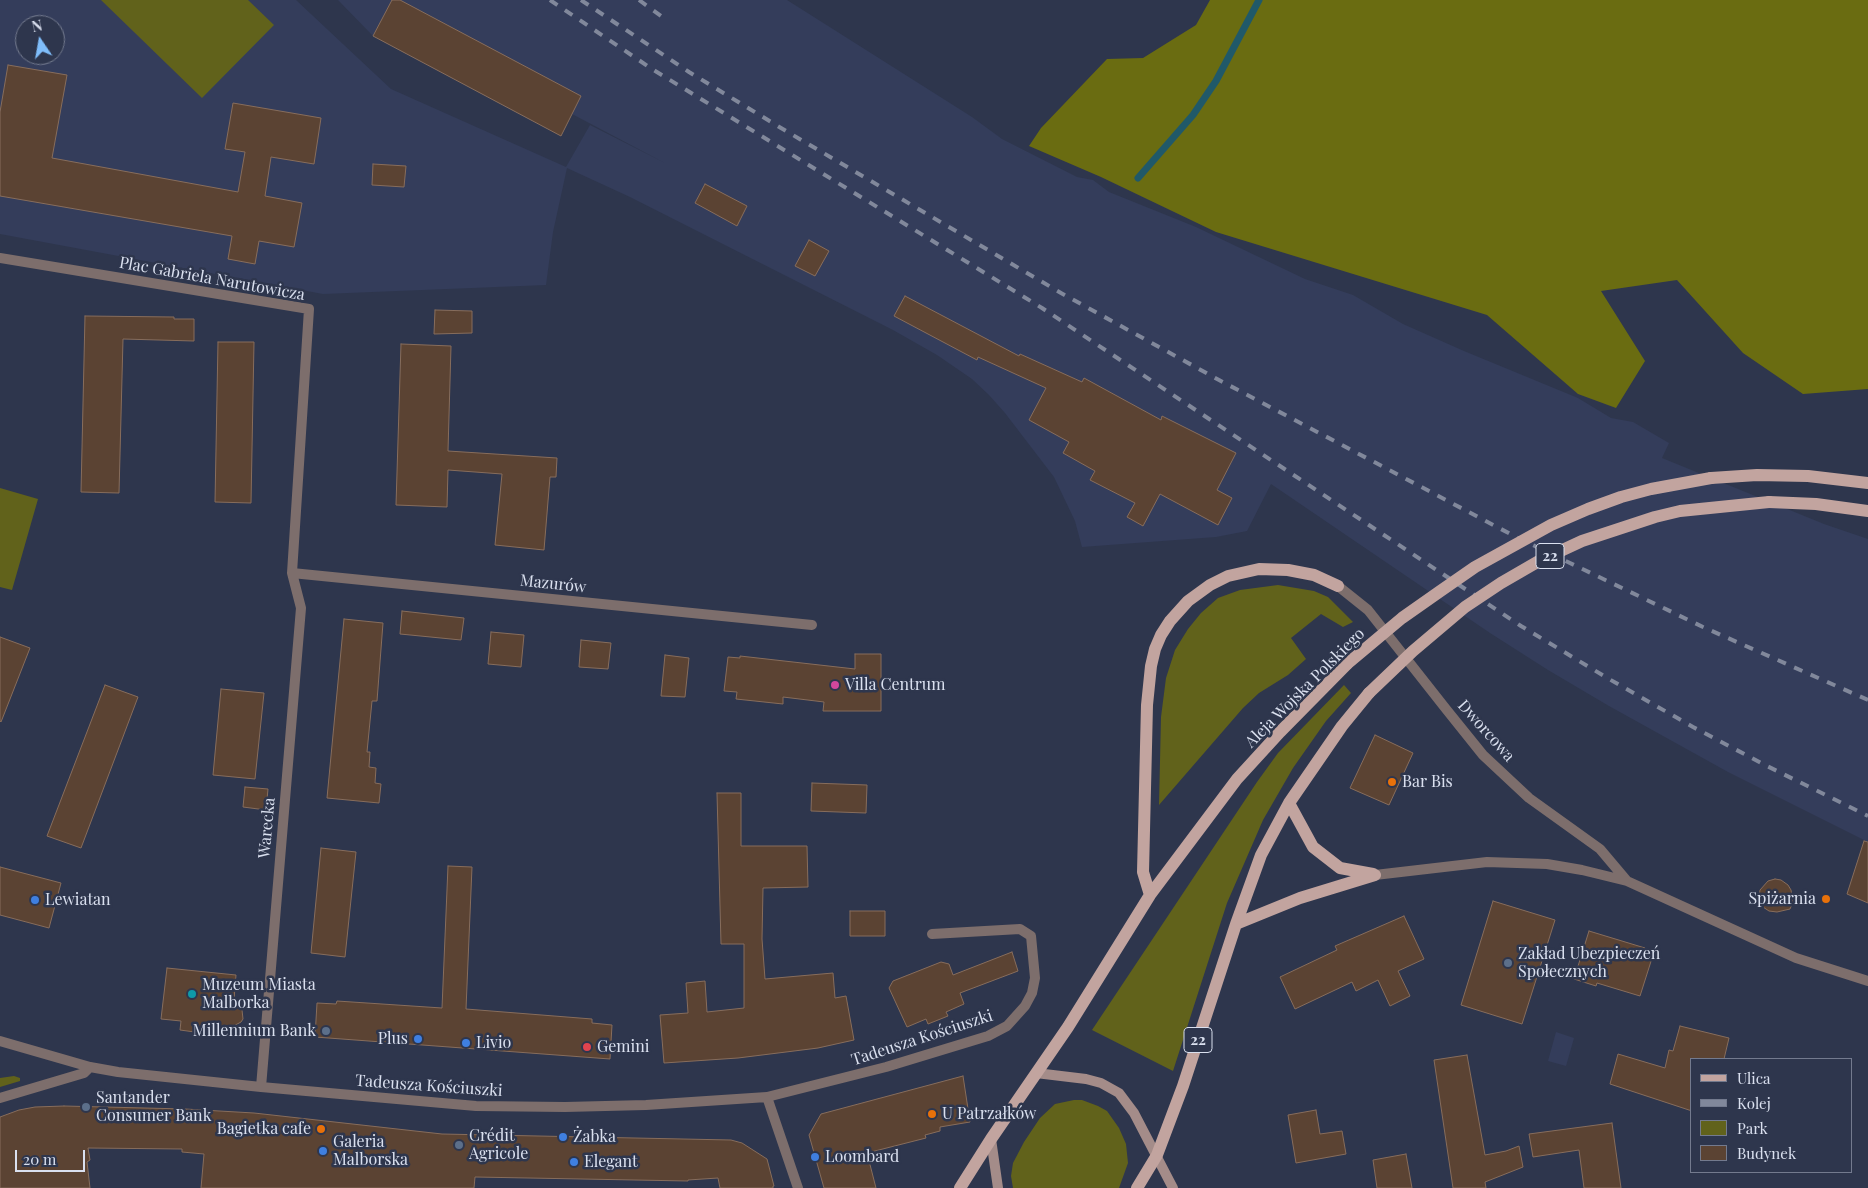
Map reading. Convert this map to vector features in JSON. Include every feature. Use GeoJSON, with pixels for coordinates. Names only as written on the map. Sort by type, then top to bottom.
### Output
{"type":"FeatureCollection","features":[{"type":"Feature","properties":{"kind":"main road","name":"Aleja Wojska Polskiego"},"geometry":{"type":"LineString","coordinates":[[1036,1073],[1078,1013],[1150,896],[1237,779],[1347,664],[1402,618],[1504,550],[1551,525],[1620,497],[1711,478],[1757,475],[1808,476],[1868,483]]}},
{"type":"Feature","properties":{"kind":"main road","name":"22"},"geometry":{"type":"LineString","coordinates":[[1137,1188],[1156,1154],[1183,1086],[1236,924],[1261,855],[1289,804],[1342,726],[1369,692],[1413,651],[1465,607],[1539,561],[1582,542],[1655,517],[1680,511],[1770,502],[1816,504],[1868,511]]}},
{"type":"Feature","properties":{"kind":"main road"},"geometry":{"type":"LineString","coordinates":[[1150,896],[1143,872],[1148,705],[1151,666],[1161,635],[1170,621],[1188,601],[1210,585],[1228,576],[1259,569],[1288,570],[1314,575],[1338,586]]}},
{"type":"Feature","properties":{"kind":"main road"},"geometry":{"type":"LineString","coordinates":[[1289,804],[1313,847],[1340,868],[1375,875]]}},
{"type":"Feature","properties":{"kind":"main road"},"geometry":{"type":"LineString","coordinates":[[1236,924],[1300,898],[1375,875]]}},
{"type":"Feature","properties":{"kind":"main road","name":"22"},"geometry":{"type":"LineString","coordinates":[[960,1188],[1036,1073]]}},
{"type":"Feature","properties":{"kind":"main road"},"geometry":{"type":"LineString","coordinates":[[1036,1073],[1086,1079],[1101,1083],[1119,1094],[1134,1113],[1173,1188]]}},
{"type":"Feature","properties":{"kind":"main road"},"geometry":{"type":"LineString","coordinates":[[991,1139],[998,1188]]}},
{"type":"Feature","properties":{"kind":"street","name":"Plac Gabriela Narutowicza"},"geometry":{"type":"LineString","coordinates":[[0,258],[309,310],[292,573]]}},
{"type":"Feature","properties":{"kind":"street","name":"Mazurów"},"geometry":{"type":"LineString","coordinates":[[292,573],[812,625]]}},
{"type":"Feature","properties":{"kind":"street","name":"Warecka"},"geometry":{"type":"LineString","coordinates":[[261,1087],[301,608],[292,573]]}},
{"type":"Feature","properties":{"kind":"street","name":"Dworcowa"},"geometry":{"type":"LineString","coordinates":[[1338,586],[1368,610],[1483,755],[1529,798],[1600,849],[1627,881]]}},
{"type":"Feature","properties":{"kind":"street","name":"Dworcowa"},"geometry":{"type":"LineString","coordinates":[[1375,875],[1478,863],[1517,862],[1546,864],[1582,870],[1627,881],[1788,954],[1868,981]]}},
{"type":"Feature","properties":{"kind":"street","name":"Tadeusza Kościuszki"},"geometry":{"type":"LineString","coordinates":[[0,1041],[90,1067],[118,1072],[476,1106],[646,1106],[768,1098],[886,1067],[988,1036],[1007,1026],[1025,1006],[1032,993],[1035,978],[1031,936],[1020,929],[932,934]]}},
{"type":"Feature","properties":{"kind":"street"},"geometry":{"type":"LineString","coordinates":[[0,1098],[84,1073],[90,1067]]}},
{"type":"Feature","properties":{"kind":"street"},"geometry":{"type":"LineString","coordinates":[[768,1098],[798,1188]]}},
{"type":"Feature","properties":{"kind":"shaded area"},"geometry":{"type":"Polygon","coordinates":[[[0,0],[296,0],[391,89],[566,167],[590,125],[665,163],[572,114],[561,136],[373,36],[338,0],[787,0],[972,117],[1002,139],[1077,177],[1093,180],[1109,192],[1196,227],[1305,279],[1353,295],[1403,324],[1578,398],[1611,418],[1633,422],[1669,443],[1662,458],[1824,524],[1868,539],[1868,842],[1728,772],[1548,670],[1490,633],[1271,484],[1247,531],[1216,537],[1082,547],[1075,521],[1054,477],[1005,413],[972,379],[937,355],[893,330],[630,197],[567,168],[553,232],[546,285],[323,294],[0,234],[0,0]]]}},
{"type":"Feature","properties":{"kind":"shaded area"},"geometry":{"type":"Polygon","coordinates":[[[1210,0],[1868,0],[1868,389],[1803,394],[1743,353],[1677,280],[1601,291],[1645,361],[1616,408],[1578,394],[1487,315],[1216,232],[1101,177],[1029,146],[1041,128],[1107,59],[1143,58],[1196,25],[1210,0]]]}},
{"type":"Feature","properties":{"kind":"shaded area"},"geometry":{"type":"Polygon","coordinates":[[[1556,1032],[1574,1038],[1566,1066],[1548,1061],[1556,1032]]]}},
{"type":"Feature","properties":{"kind":"green space"},"geometry":{"type":"Polygon","coordinates":[[[101,0],[248,0],[274,25],[202,98],[101,0]]]}},
{"type":"Feature","properties":{"kind":"green space"},"geometry":{"type":"Polygon","coordinates":[[[0,488],[38,499],[12,590],[0,587],[0,488]]]}},
{"type":"Feature","properties":{"kind":"green space"},"geometry":{"type":"Polygon","coordinates":[[[1278,585],[1314,591],[1328,597],[1353,622],[1343,627],[1321,614],[1291,638],[1306,659],[1288,675],[1259,693],[1243,708],[1159,805],[1161,717],[1166,678],[1175,650],[1201,613],[1218,598],[1240,590],[1278,585]]]}},
{"type":"Feature","properties":{"kind":"green space"},"geometry":{"type":"Polygon","coordinates":[[[1344,685],[1351,693],[1326,721],[1293,768],[1263,820],[1227,903],[1173,1071],[1092,1030],[1278,753],[1344,685]]]}},
{"type":"Feature","properties":{"kind":"green space"},"geometry":{"type":"Polygon","coordinates":[[[14,1076],[20,1078],[20,1081],[0,1087],[0,1078],[14,1076]]]}},
{"type":"Feature","properties":{"kind":"green space"},"geometry":{"type":"Polygon","coordinates":[[[1082,1100],[1107,1111],[1119,1128],[1126,1144],[1128,1163],[1119,1188],[1013,1188],[1011,1176],[1013,1163],[1040,1118],[1055,1104],[1082,1100]]]}},
{"type":"Feature","properties":{"kind":"building"},"geometry":{"type":"Polygon","coordinates":[[[392,0],[400,0],[581,96],[561,136],[373,36],[392,0]]]}},
{"type":"Feature","properties":{"kind":"building"},"geometry":{"type":"Polygon","coordinates":[[[8,65],[67,75],[52,158],[238,192],[245,152],[225,149],[233,103],[321,118],[314,164],[271,157],[265,196],[302,203],[294,247],[259,241],[255,264],[228,259],[232,236],[0,196],[0,112],[8,65]]]}},
{"type":"Feature","properties":{"kind":"building"},"geometry":{"type":"Polygon","coordinates":[[[373,164],[406,166],[404,187],[372,185],[373,164]]]}},
{"type":"Feature","properties":{"kind":"building"},"geometry":{"type":"Polygon","coordinates":[[[705,184],[747,206],[737,226],[695,203],[705,184]]]}},
{"type":"Feature","properties":{"kind":"building"},"geometry":{"type":"Polygon","coordinates":[[[809,240],[829,251],[815,276],[795,266],[809,240]]]}},
{"type":"Feature","properties":{"kind":"building"},"geometry":{"type":"Polygon","coordinates":[[[905,296],[1019,356],[1020,354],[1082,382],[1084,378],[1161,420],[1162,416],[1236,453],[1217,490],[1232,498],[1218,525],[1160,494],[1143,526],[1127,517],[1135,503],[1090,480],[1095,471],[1063,453],[1069,442],[1029,420],[1046,388],[978,357],[977,360],[894,316],[905,296]]]}},
{"type":"Feature","properties":{"kind":"building"},"geometry":{"type":"Polygon","coordinates":[[[435,310],[472,311],[472,333],[434,334],[435,310]]]}},
{"type":"Feature","properties":{"kind":"building"},"geometry":{"type":"Polygon","coordinates":[[[85,316],[194,319],[194,341],[123,339],[119,493],[81,492],[85,316]]]}},
{"type":"Feature","properties":{"kind":"building"},"geometry":{"type":"Polygon","coordinates":[[[218,342],[254,342],[251,503],[215,502],[218,342]]]}},
{"type":"Feature","properties":{"kind":"building"},"geometry":{"type":"Polygon","coordinates":[[[401,344],[451,346],[448,451],[557,458],[556,477],[550,477],[544,550],[495,545],[502,474],[448,470],[447,507],[396,505],[401,344]]]}},
{"type":"Feature","properties":{"kind":"building"},"geometry":{"type":"Polygon","coordinates":[[[402,611],[464,618],[461,640],[400,634],[402,611]]]}},
{"type":"Feature","properties":{"kind":"building"},"geometry":{"type":"Polygon","coordinates":[[[344,619],[383,623],[377,701],[372,701],[367,752],[370,752],[369,767],[376,768],[375,783],[381,784],[379,803],[327,798],[344,619]]]}},
{"type":"Feature","properties":{"kind":"building"},"geometry":{"type":"Polygon","coordinates":[[[491,632],[524,635],[521,667],[488,664],[491,632]]]}},
{"type":"Feature","properties":{"kind":"building"},"geometry":{"type":"Polygon","coordinates":[[[0,637],[30,648],[1,722],[0,721],[0,637]]]}},
{"type":"Feature","properties":{"kind":"building"},"geometry":{"type":"Polygon","coordinates":[[[581,640],[611,643],[608,669],[579,667],[581,640]]]}},
{"type":"Feature","properties":{"kind":"building"},"geometry":{"type":"Polygon","coordinates":[[[855,654],[881,654],[881,711],[823,711],[824,702],[783,697],[783,704],[736,699],[737,692],[724,691],[728,657],[740,658],[740,656],[855,669],[855,654]]]}},
{"type":"Feature","properties":{"kind":"building"},"geometry":{"type":"Polygon","coordinates":[[[665,655],[689,658],[685,697],[661,696],[665,655]]]}},
{"type":"Feature","properties":{"kind":"building"},"geometry":{"type":"Polygon","coordinates":[[[105,685],[138,697],[81,848],[47,836],[105,685]]]}},
{"type":"Feature","properties":{"kind":"building"},"geometry":{"type":"Polygon","coordinates":[[[221,689],[264,693],[255,779],[213,775],[221,689]]]}},
{"type":"Feature","properties":{"kind":"building"},"geometry":{"type":"Polygon","coordinates":[[[1375,735],[1413,753],[1389,805],[1350,788],[1375,735]]]}},
{"type":"Feature","properties":{"kind":"building"},"geometry":{"type":"Polygon","coordinates":[[[812,783],[867,785],[866,813],[811,811],[812,783]]]}},
{"type":"Feature","properties":{"kind":"building"},"geometry":{"type":"Polygon","coordinates":[[[245,787],[268,789],[266,810],[243,807],[245,787]]]}},
{"type":"Feature","properties":{"kind":"building"},"geometry":{"type":"Polygon","coordinates":[[[717,793],[741,793],[741,846],[807,846],[808,887],[763,888],[762,939],[765,979],[833,973],[835,998],[846,996],[854,1040],[818,1048],[738,1058],[664,1063],[660,1015],[688,1013],[686,983],[705,981],[707,1012],[744,1008],[744,944],[721,944],[717,793]]]}},
{"type":"Feature","properties":{"kind":"building"},"geometry":{"type":"Polygon","coordinates":[[[1864,841],[1868,842],[1868,903],[1847,894],[1864,841]]]}},
{"type":"Feature","properties":{"kind":"building"},"geometry":{"type":"Polygon","coordinates":[[[321,848],[356,852],[345,957],[311,953],[321,848]]]}},
{"type":"Feature","properties":{"kind":"building"},"geometry":{"type":"Polygon","coordinates":[[[448,866],[472,867],[466,1009],[592,1019],[592,1023],[612,1025],[610,1059],[315,1037],[317,1003],[336,1004],[337,1001],[442,1008],[448,866]]]}},
{"type":"Feature","properties":{"kind":"building"},"geometry":{"type":"Polygon","coordinates":[[[0,867],[61,883],[49,928],[0,915],[0,867]]]}},
{"type":"Feature","properties":{"kind":"building"},"geometry":{"type":"Polygon","coordinates":[[[1781,880],[1791,890],[1793,902],[1790,909],[1777,912],[1769,911],[1763,907],[1759,897],[1760,890],[1768,881],[1781,880]]]}},
{"type":"Feature","properties":{"kind":"building","name":"Zakład Ubezpieczeń Społecznych"},"geometry":{"type":"Polygon","coordinates":[[[1493,901],[1555,920],[1522,1024],[1461,1005],[1493,901]]]}},
{"type":"Feature","properties":{"kind":"building"},"geometry":{"type":"Polygon","coordinates":[[[850,911],[885,911],[885,936],[850,936],[850,911]]]}},
{"type":"Feature","properties":{"kind":"building"},"geometry":{"type":"Polygon","coordinates":[[[1404,916],[1424,959],[1398,971],[1410,996],[1390,1006],[1378,980],[1356,991],[1352,982],[1295,1009],[1280,977],[1337,950],[1335,946],[1404,916]]]}},
{"type":"Feature","properties":{"kind":"building"},"geometry":{"type":"Polygon","coordinates":[[[1589,931],[1645,948],[1644,951],[1653,955],[1640,996],[1597,983],[1596,986],[1574,979],[1589,931]]]}},
{"type":"Feature","properties":{"kind":"building"},"geometry":{"type":"Polygon","coordinates":[[[1012,952],[1018,971],[960,993],[964,1004],[946,1012],[948,1016],[928,1024],[926,1019],[907,1027],[889,988],[893,981],[941,962],[949,964],[953,975],[1012,952]]]}},
{"type":"Feature","properties":{"kind":"building"},"geometry":{"type":"Polygon","coordinates":[[[167,968],[236,975],[234,1000],[242,1010],[243,1019],[241,1022],[226,1030],[202,1028],[202,1033],[180,1030],[181,1021],[161,1019],[167,968]]]}},
{"type":"Feature","properties":{"kind":"building"},"geometry":{"type":"Polygon","coordinates":[[[1680,1026],[1729,1038],[1724,1058],[1690,1058],[1690,1110],[1610,1084],[1618,1054],[1665,1068],[1669,1050],[1673,1051],[1680,1026]]]}},
{"type":"Feature","properties":{"kind":"building"},"geometry":{"type":"Polygon","coordinates":[[[1467,1055],[1485,1155],[1506,1151],[1519,1146],[1523,1167],[1485,1182],[1486,1188],[1453,1188],[1434,1060],[1467,1055]]]}},
{"type":"Feature","properties":{"kind":"building"},"geometry":{"type":"Polygon","coordinates":[[[963,1076],[970,1122],[940,1127],[940,1131],[925,1135],[926,1138],[867,1153],[876,1188],[824,1188],[809,1135],[821,1114],[963,1076]]]}},
{"type":"Feature","properties":{"kind":"building"},"geometry":{"type":"Polygon","coordinates":[[[64,1106],[254,1113],[442,1134],[731,1140],[742,1143],[767,1159],[774,1186],[773,1188],[720,1188],[718,1178],[688,1181],[475,1177],[474,1188],[201,1188],[204,1154],[182,1152],[182,1149],[88,1148],[90,1160],[87,1162],[90,1188],[0,1188],[0,1117],[19,1110],[35,1107],[64,1106]]]}},
{"type":"Feature","properties":{"kind":"building"},"geometry":{"type":"Polygon","coordinates":[[[1316,1110],[1320,1134],[1342,1131],[1346,1154],[1296,1163],[1288,1115],[1316,1110]]]}},
{"type":"Feature","properties":{"kind":"building"},"geometry":{"type":"Polygon","coordinates":[[[1612,1123],[1621,1188],[1584,1188],[1579,1150],[1533,1157],[1529,1134],[1612,1123]]]}},
{"type":"Feature","properties":{"kind":"building"},"geometry":{"type":"Polygon","coordinates":[[[1406,1154],[1412,1188],[1377,1188],[1373,1160],[1406,1154]]]}},
{"type":"Feature","properties":{"kind":"waterway"},"geometry":{"type":"LineString","coordinates":[[1138,178],[1193,115],[1216,81],[1259,0]]}},
{"type":"Feature","properties":{"kind":"railway"},"geometry":{"type":"LineString","coordinates":[[550,0],[652,69],[1042,308],[1521,626],[1693,727],[1868,816]]}},
{"type":"Feature","properties":{"kind":"railway"},"geometry":{"type":"LineString","coordinates":[[581,0],[689,72],[781,128],[1061,293],[1219,380],[1516,537],[1703,627],[1868,700]]}},
{"type":"Feature","properties":{"kind":"railway"},"geometry":{"type":"LineString","coordinates":[[639,0],[668,21]]}},
{"type":"Feature","properties":{"kind":"place","name":"Villa Centrum"},"geometry":{"type":"Point","coordinates":[835,685]}},
{"type":"Feature","properties":{"kind":"place","name":"Bar Bis"},"geometry":{"type":"Point","coordinates":[1392,782]}},
{"type":"Feature","properties":{"kind":"place","name":"Spiżarnia"},"geometry":{"type":"Point","coordinates":[1826,899]}},
{"type":"Feature","properties":{"kind":"place","name":"Lewiatan"},"geometry":{"type":"Point","coordinates":[35,900]}},
{"type":"Feature","properties":{"kind":"place","name":"Zakład Ubezpieczeń Społecznych"},"geometry":{"type":"Point","coordinates":[1508,963]}},
{"type":"Feature","properties":{"kind":"place","name":"Muzeum Miasta Malborka"},"geometry":{"type":"Point","coordinates":[192,994]}},
{"type":"Feature","properties":{"kind":"place","name":"Millennium Bank"},"geometry":{"type":"Point","coordinates":[326,1031]}},
{"type":"Feature","properties":{"kind":"place","name":"Plus"},"geometry":{"type":"Point","coordinates":[418,1039]}},
{"type":"Feature","properties":{"kind":"place","name":"Livio"},"geometry":{"type":"Point","coordinates":[466,1043]}},
{"type":"Feature","properties":{"kind":"place","name":"Gemini"},"geometry":{"type":"Point","coordinates":[587,1047]}},
{"type":"Feature","properties":{"kind":"place","name":"Santander Consumer Bank"},"geometry":{"type":"Point","coordinates":[86,1107]}},
{"type":"Feature","properties":{"kind":"place","name":"U Patrzałków"},"geometry":{"type":"Point","coordinates":[932,1114]}},
{"type":"Feature","properties":{"kind":"place","name":"Bagietka cafe"},"geometry":{"type":"Point","coordinates":[321,1129]}},
{"type":"Feature","properties":{"kind":"place","name":"Żabka"},"geometry":{"type":"Point","coordinates":[563,1137]}},
{"type":"Feature","properties":{"kind":"place","name":"Crédit Agricole"},"geometry":{"type":"Point","coordinates":[459,1145]}},
{"type":"Feature","properties":{"kind":"place","name":"Galeria Malborska"},"geometry":{"type":"Point","coordinates":[323,1151]}},
{"type":"Feature","properties":{"kind":"place","name":"Loombard"},"geometry":{"type":"Point","coordinates":[815,1157]}},
{"type":"Feature","properties":{"kind":"place","name":"Elegant"},"geometry":{"type":"Point","coordinates":[574,1162]}}]}
